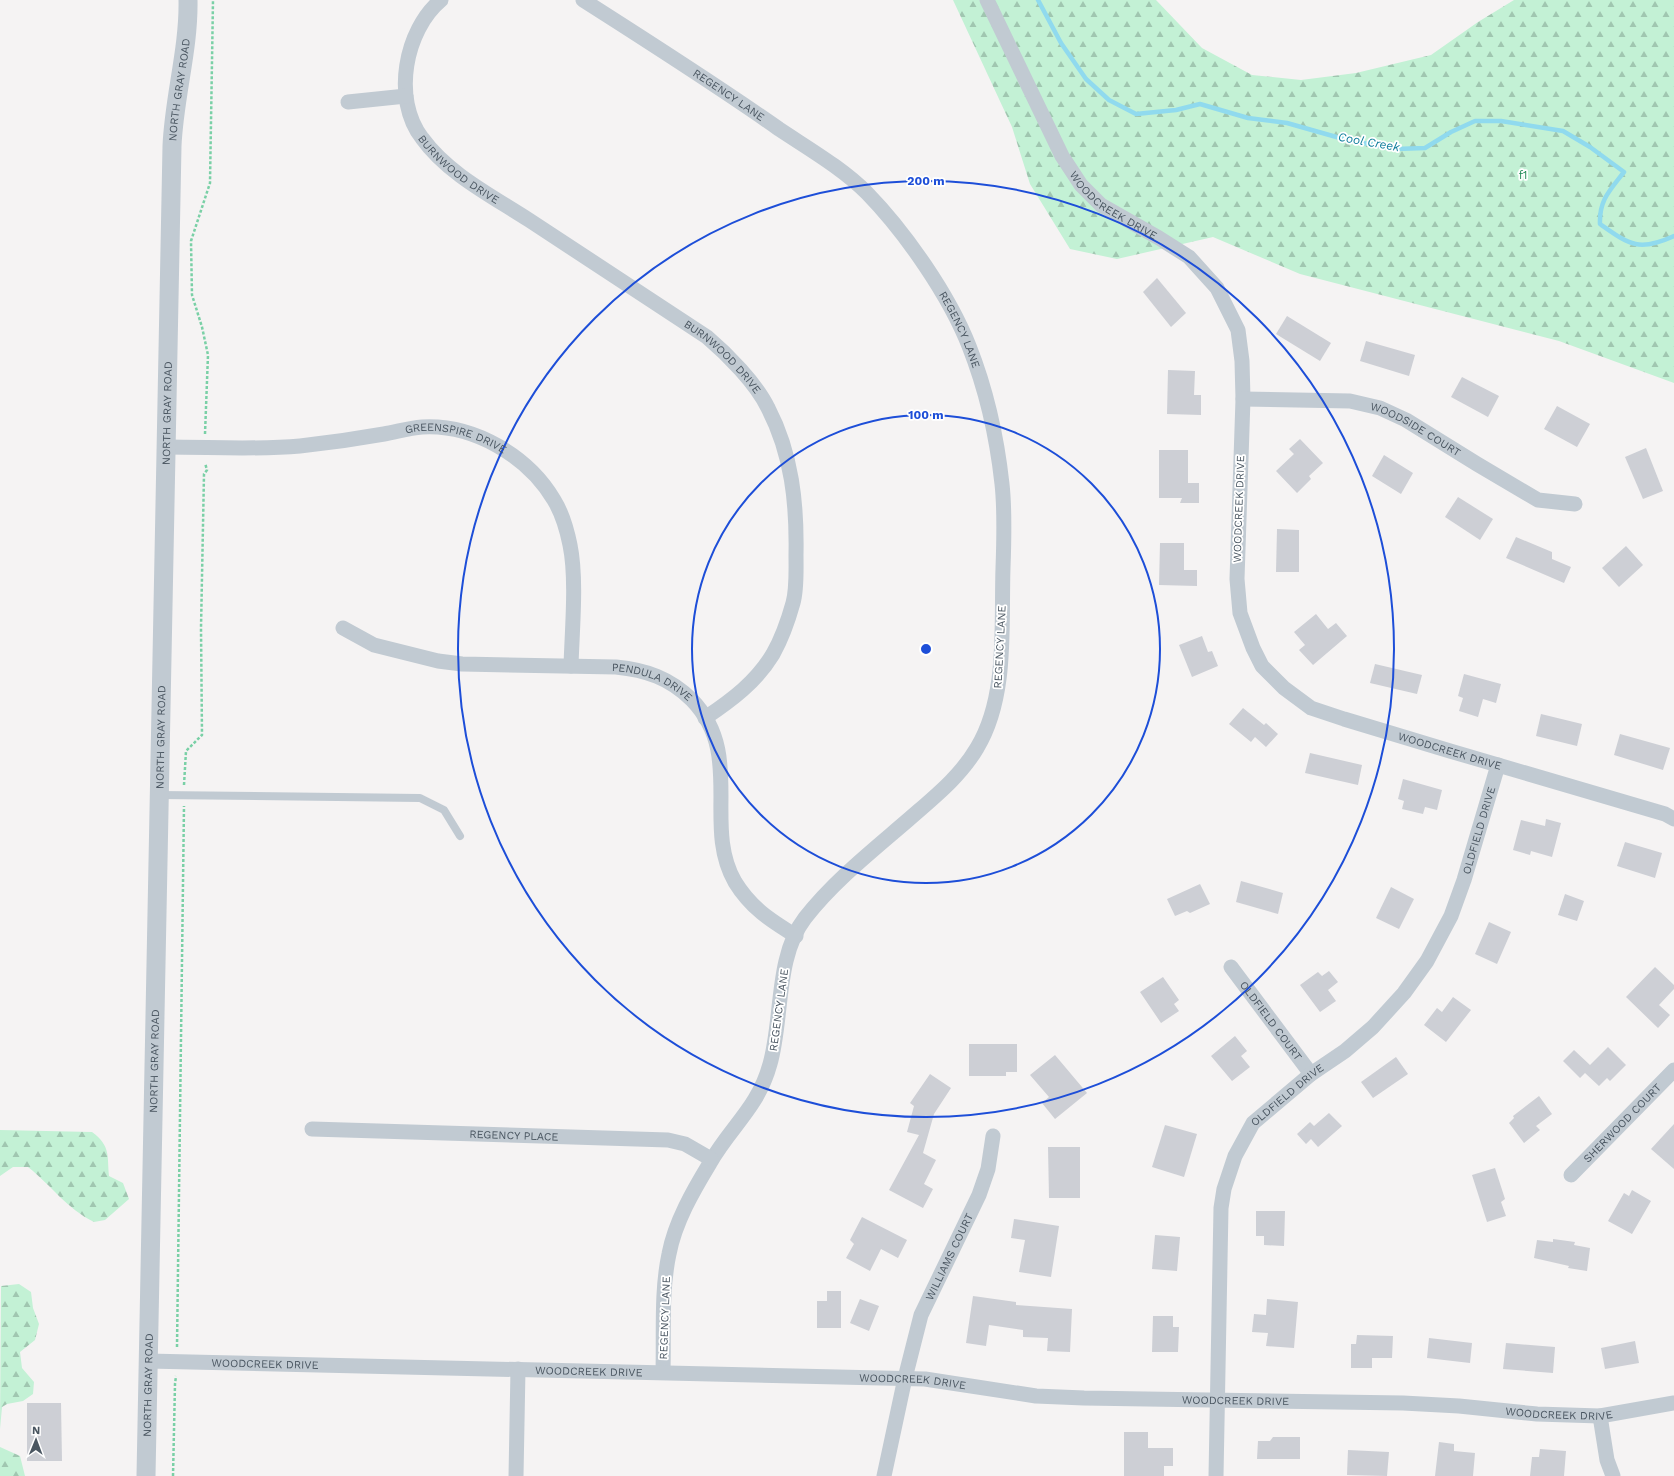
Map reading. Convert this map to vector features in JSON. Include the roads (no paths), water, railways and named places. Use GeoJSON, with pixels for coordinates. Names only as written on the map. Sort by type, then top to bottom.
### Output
{"type":"FeatureCollection","features":[{"type":"Feature","properties":{"kind":"street","name":"NORTH GRAY ROAD"},"geometry":{"type":"LineString","coordinates":[[146,1476],[172,146],[174,113],[187,38],[188,0]]}},
{"type":"Feature","properties":{"kind":"street"},"geometry":{"type":"LineString","coordinates":[[348,102],[406,96],[406,71],[411,44],[422,22],[441,0]]}},
{"type":"Feature","properties":{"kind":"street","name":"REGENCY LANE"},"geometry":{"type":"LineString","coordinates":[[583,0],[692,69],[837,168],[865,192],[918,256],[953,312],[971,351],[982,388],[997,448],[1003,489],[1000,660],[996,702],[988,727],[964,767],[940,792],[836,884],[802,922],[783,975],[775,1045],[766,1077],[753,1105],[712,1159],[678,1222],[668,1255],[663,1372]]}},
{"type":"Feature","properties":{"kind":"street","name":"WOODCREEK DRIVE"},"geometry":{"type":"LineString","coordinates":[[987,0],[1062,156],[1081,185],[1101,205],[1160,238],[1189,257],[1217,288],[1238,330],[1242,361],[1243,398],[1237,579],[1240,613],[1253,648],[1262,666],[1284,688],[1311,708],[1344,720],[1644,807],[1674,819]]}},
{"type":"Feature","properties":{"kind":"street","name":"BURNWOOD DRIVE"},"geometry":{"type":"LineString","coordinates":[[406,96],[411,116],[420,136],[438,158],[479,187],[707,337],[723,350],[742,371],[768,407],[783,445],[792,477],[797,514],[794,602],[784,632],[775,649],[755,678],[737,697],[705,718]]}},
{"type":"Feature","properties":{"kind":"street","name":"WOODSIDE COURT"},"geometry":{"type":"LineString","coordinates":[[1243,398],[1350,401],[1380,408],[1406,420],[1489,472],[1538,500],[1575,504]]}},
{"type":"Feature","properties":{"kind":"street","name":"GREENSPIRE DRIVE"},"geometry":{"type":"LineString","coordinates":[[167,446],[253,449],[296,446],[327,443],[423,427],[452,429],[475,435],[513,455],[528,468],[554,500],[570,546],[573,574],[571,666]]}},
{"type":"Feature","properties":{"kind":"street","name":"PENDULA DRIVE"},"geometry":{"type":"LineString","coordinates":[[343,628],[374,645],[438,661],[462,664],[616,667],[635,669],[654,674],[683,691],[697,706],[717,741],[720,759],[724,851],[728,866],[735,881],[763,916],[796,936]]}},
{"type":"Feature","properties":{"kind":"street","name":"OLDFIELD DRIVE"},"geometry":{"type":"LineString","coordinates":[[1216,1476],[1221,1208],[1224,1189],[1235,1156],[1253,1123],[1310,1074],[1345,1051],[1373,1027],[1404,993],[1426,961],[1451,916],[1498,765]]}},
{"type":"Feature","properties":{"kind":"street","name":"OLDFIELD COURT"},"geometry":{"type":"LineString","coordinates":[[1231,967],[1310,1074]]}},
{"type":"Feature","properties":{"kind":"street","name":"SHERWOOD COURT"},"geometry":{"type":"LineString","coordinates":[[1571,1175],[1674,1070]]}},
{"type":"Feature","properties":{"kind":"street","name":"REGENCY PLACE"},"geometry":{"type":"LineString","coordinates":[[312,1129],[668,1140],[685,1144],[712,1159]]}},
{"type":"Feature","properties":{"kind":"street","name":"WILLIAMS COURT"},"geometry":{"type":"LineString","coordinates":[[884,1476],[904,1378],[921,1315],[985,1179],[993,1136]]}},
{"type":"Feature","properties":{"kind":"street","name":"WOODCREEK DRIVE"},"geometry":{"type":"LineString","coordinates":[[148,1361],[904,1378],[924,1379],[1036,1396],[1218,1401],[1403,1403],[1459,1406],[1537,1414],[1600,1416],[1674,1403]]}},
{"type":"Feature","properties":{"kind":"street"},"geometry":{"type":"LineString","coordinates":[[516,1476],[518,1369]]}},
{"type":"Feature","properties":{"kind":"street"},"geometry":{"type":"LineString","coordinates":[[1600,1416],[1607,1460],[1613,1476]]}},
{"type":"Feature","properties":{"kind":"lane"},"geometry":{"type":"LineString","coordinates":[[159,795],[184,794],[420,798],[444,810],[460,836]]}},
{"type":"Feature","properties":{"kind":"waterway","name":"Cool Creek"},"geometry":{"type":"LineString","coordinates":[[1038,0],[1061,43],[1086,79],[1109,100],[1136,114],[1176,110],[1200,104],[1248,118],[1287,123],[1347,140],[1396,149],[1425,148],[1451,132],[1475,121],[1501,121],[1563,131],[1590,147],[1624,172],[1603,202],[1600,224],[1619,237],[1635,244],[1652,244],[1674,236]]}},
{"type":"Feature","properties":{"kind":"park label","name":"f1"},"geometry":{"type":"Point","coordinates":[1523,175]}}]}
